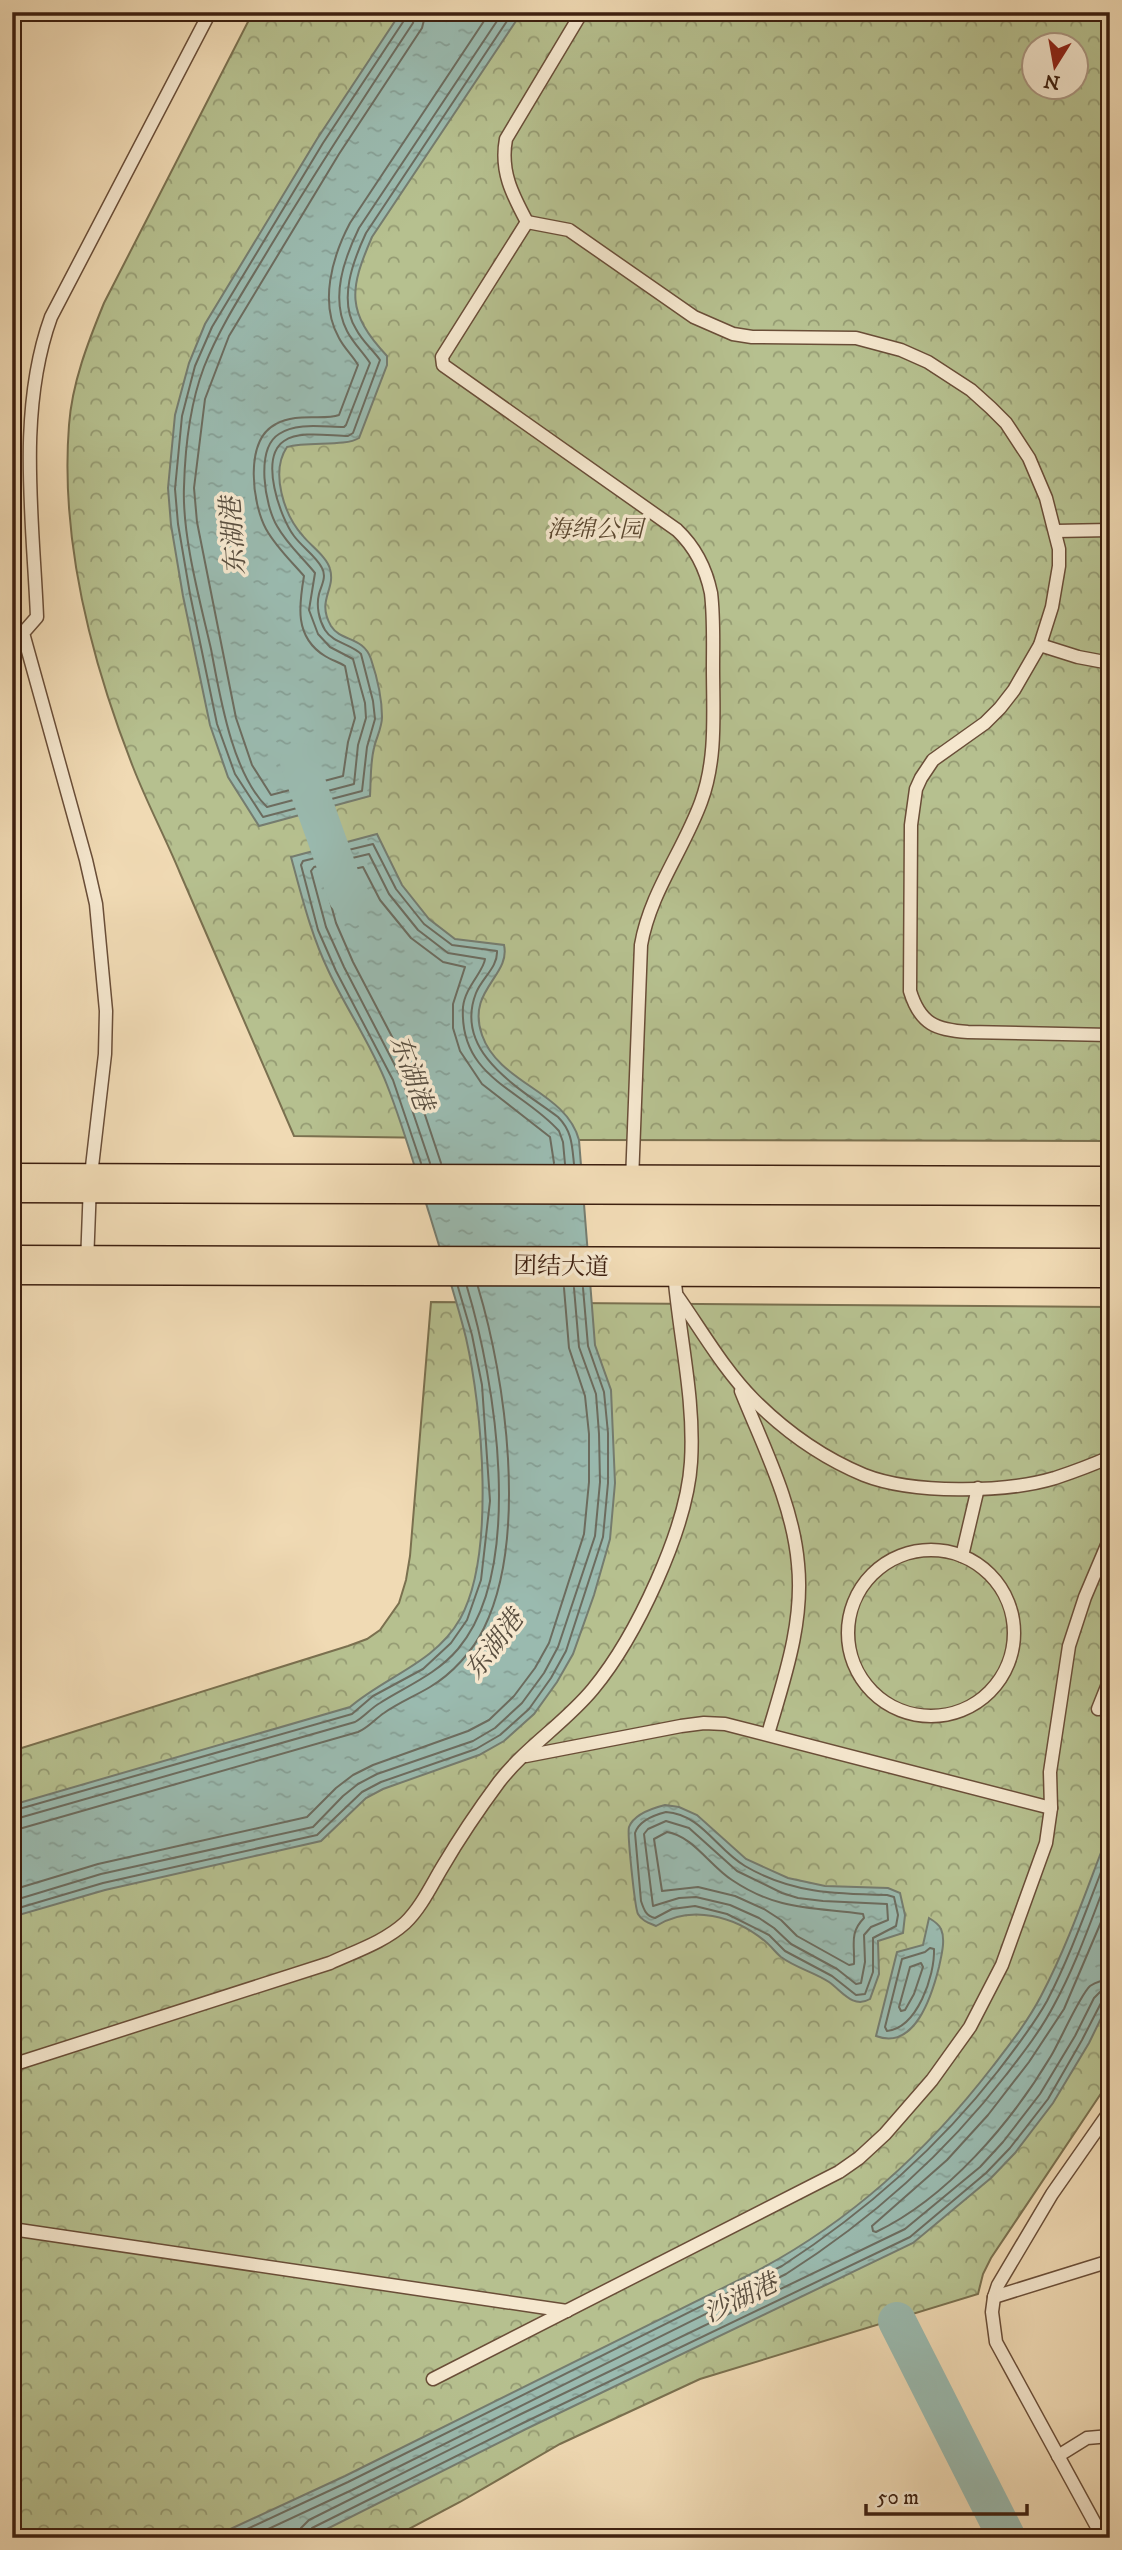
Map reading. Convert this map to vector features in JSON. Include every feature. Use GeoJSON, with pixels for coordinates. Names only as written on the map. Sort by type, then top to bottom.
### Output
{"type":"FeatureCollection","features":[{"type":"Feature","properties":{"kind":"main road"},"geometry":{"type":"LineString","coordinates":[[12,1183],[1110,1186]]}},
{"type":"Feature","properties":{"kind":"main road","name":"团结大道"},"geometry":{"type":"LineString","coordinates":[[12,1265],[608,1268],[675,1281],[1110,1268]]}},
{"type":"Feature","properties":{"kind":"lane"},"geometry":{"type":"LineString","coordinates":[[87,1266],[90,1184],[105,1054],[106,1011],[96,904],[23,633],[37,617],[30,463],[33,397],[43,340],[51,317],[210,12]]}},
{"type":"Feature","properties":{"kind":"lane"},"geometry":{"type":"LineString","coordinates":[[527,222],[505,174],[503,156],[506,139],[582,12]]}},
{"type":"Feature","properties":{"kind":"lane"},"geometry":{"type":"LineString","coordinates":[[527,222],[569,230],[694,317],[733,334],[752,337],[856,338],[901,350],[928,362],[971,390],[1006,423],[1035,470],[1056,531],[1059,566],[1052,607],[1040,645],[1022,677],[1000,708],[974,732],[933,760],[916,789],[911,825],[910,991],[914,1004],[928,1022],[945,1030],[1110,1035]]}},
{"type":"Feature","properties":{"kind":"lane"},"geometry":{"type":"LineString","coordinates":[[527,222],[442,357],[443,365],[677,530],[696,554],[705,571],[711,593],[713,742],[710,768],[700,806],[656,896],[644,929],[623,1185]]}},
{"type":"Feature","properties":{"kind":"lane"},"geometry":{"type":"LineString","coordinates":[[1056,531],[1110,530]]}},
{"type":"Feature","properties":{"kind":"lane"},"geometry":{"type":"LineString","coordinates":[[1040,645],[1078,657],[1110,663]]}},
{"type":"Feature","properties":{"kind":"lane"},"geometry":{"type":"LineString","coordinates":[[675,1281],[738,1383],[785,1503],[799,1565],[794,1639],[768,1734]]}},
{"type":"Feature","properties":{"kind":"lane"},"geometry":{"type":"LineString","coordinates":[[12,2064],[330,1963],[396,1931],[416,1910],[501,1780],[592,1690],[608,1669],[635,1623],[660,1570],[681,1512],[691,1463],[689,1397],[675,1281]]}},
{"type":"Feature","properties":{"kind":"lane"},"geometry":{"type":"LineString","coordinates":[[738,1383],[790,1433],[840,1463],[891,1483],[924,1487],[1010,1486],[1052,1479],[1110,1457]]}},
{"type":"Feature","properties":{"kind":"lane"},"geometry":{"type":"LineString","coordinates":[[962,1556],[978,1488]]}},
{"type":"Feature","properties":{"kind":"lane"},"geometry":{"type":"LineString","coordinates":[[433,2379],[812,2187],[850,2165],[887,2133],[955,2050],[992,1988],[1046,1843],[1051,1808],[1050,1772],[1069,1646],[1085,1597],[1110,1538]]}},
{"type":"Feature","properties":{"kind":"lane"},"geometry":{"type":"LineString","coordinates":[[931,1550],[962,1556],[988,1573],[1006,1598],[1014,1629],[1009,1660],[993,1687],[969,1706],[939,1715],[907,1712],[893,1706],[868,1687],[852,1660],[848,1628],[855,1598],[873,1573],[900,1556],[931,1550]]}},
{"type":"Feature","properties":{"kind":"lane"},"geometry":{"type":"LineString","coordinates":[[1098,1710],[1110,1679]]}},
{"type":"Feature","properties":{"kind":"lane"},"geometry":{"type":"LineString","coordinates":[[524,1756],[704,1723],[725,1724],[1051,1808]]}},
{"type":"Feature","properties":{"kind":"lane"},"geometry":{"type":"LineString","coordinates":[[1103,2538],[996,2342],[993,2329],[994,2297],[1017,2250],[1110,2111]]}},
{"type":"Feature","properties":{"kind":"lane"},"geometry":{"type":"LineString","coordinates":[[12,2229],[567,2311]]}},
{"type":"Feature","properties":{"kind":"lane"},"geometry":{"type":"LineString","coordinates":[[994,2297],[1110,2261]]}},
{"type":"Feature","properties":{"kind":"lane"},"geometry":{"type":"LineString","coordinates":[[1058,2456],[1087,2438],[1110,2436]]}},
{"type":"Feature","properties":{"kind":"green space","name":"海绵公园"},"geometry":{"type":"Polygon","coordinates":[[[253,12],[1110,12],[1110,1141],[579,1140],[294,1136],[144,794],[118,726],[92,642],[74,556],[67,468],[71,409],[87,348],[104,303],[253,12]]]}},
{"type":"Feature","properties":{"kind":"green space"},"geometry":{"type":"Polygon","coordinates":[[[431,1302],[1110,1307],[1110,2080],[991,2258],[978,2294],[700,2379],[560,2444],[392,2538],[12,2538],[12,1751],[348,1646],[367,1639],[380,1630],[399,1603],[410,1556],[431,1302]]]}},
{"type":"Feature","properties":{"kind":"water"},"geometry":{"type":"Polygon","coordinates":[[[401,12],[522,12],[372,237],[364,256],[356,286],[358,313],[364,326],[387,356],[387,365],[359,438],[345,442],[287,447],[282,457],[280,481],[290,517],[303,536],[326,560],[330,569],[331,583],[325,609],[327,617],[335,631],[363,646],[375,673],[382,717],[371,766],[370,796],[259,826],[228,777],[210,725],[183,596],[171,525],[168,488],[175,415],[189,363],[205,324],[317,139],[401,12]]]}},
{"type":"Feature","properties":{"kind":"water"},"geometry":{"type":"Polygon","coordinates":[[[377,834],[402,885],[429,919],[455,939],[504,945],[501,966],[480,1006],[482,1035],[491,1052],[503,1065],[561,1110],[572,1123],[579,1140],[595,1345],[611,1390],[615,1483],[610,1539],[594,1595],[573,1654],[534,1714],[504,1741],[479,1755],[383,1789],[366,1798],[321,1841],[105,1890],[12,1917],[12,1805],[350,1707],[437,1647],[460,1619],[471,1591],[482,1520],[482,1481],[477,1402],[466,1338],[393,1101],[374,1056],[336,986],[317,944],[291,857],[377,834]]]}},
{"type":"Feature","properties":{"kind":"water"},"geometry":{"type":"Polygon","coordinates":[[[665,1805],[679,1807],[697,1815],[746,1859],[788,1878],[825,1886],[888,1888],[900,1893],[905,1915],[903,1933],[878,1941],[879,1974],[870,1999],[858,2002],[848,1998],[829,1982],[781,1957],[754,1933],[727,1920],[698,1915],[670,1919],[656,1926],[646,1922],[638,1914],[635,1899],[629,1827],[639,1815],[665,1805]]]}},
{"type":"Feature","properties":{"kind":"water","name":"沙湖港"},"geometry":{"type":"Polygon","coordinates":[[[1110,1829],[1110,2000],[1089,2043],[1053,2103],[1015,2153],[991,2178],[913,2243],[526,2429],[309,2538],[211,2538],[345,2476],[745,2277],[816,2236],[849,2212],[881,2186],[940,2129],[1025,2023],[1061,1955],[1110,1829]]]}},
{"type":"Feature","properties":{"kind":"water"},"geometry":{"type":"Polygon","coordinates":[[[929,1918],[940,1927],[943,1943],[936,1979],[926,2005],[920,2018],[901,2035],[890,2038],[876,2036],[897,1952],[923,1945],[929,1918]]]}},
{"type":"Feature","properties":{"kind":"waterway","name":"东湖港"},"geometry":{"type":"LineString","coordinates":[[299,762],[347,896]]}},
{"type":"Feature","properties":{"kind":"waterway"},"geometry":{"type":"LineString","coordinates":[[897,2321],[1007,2538]]}}]}
